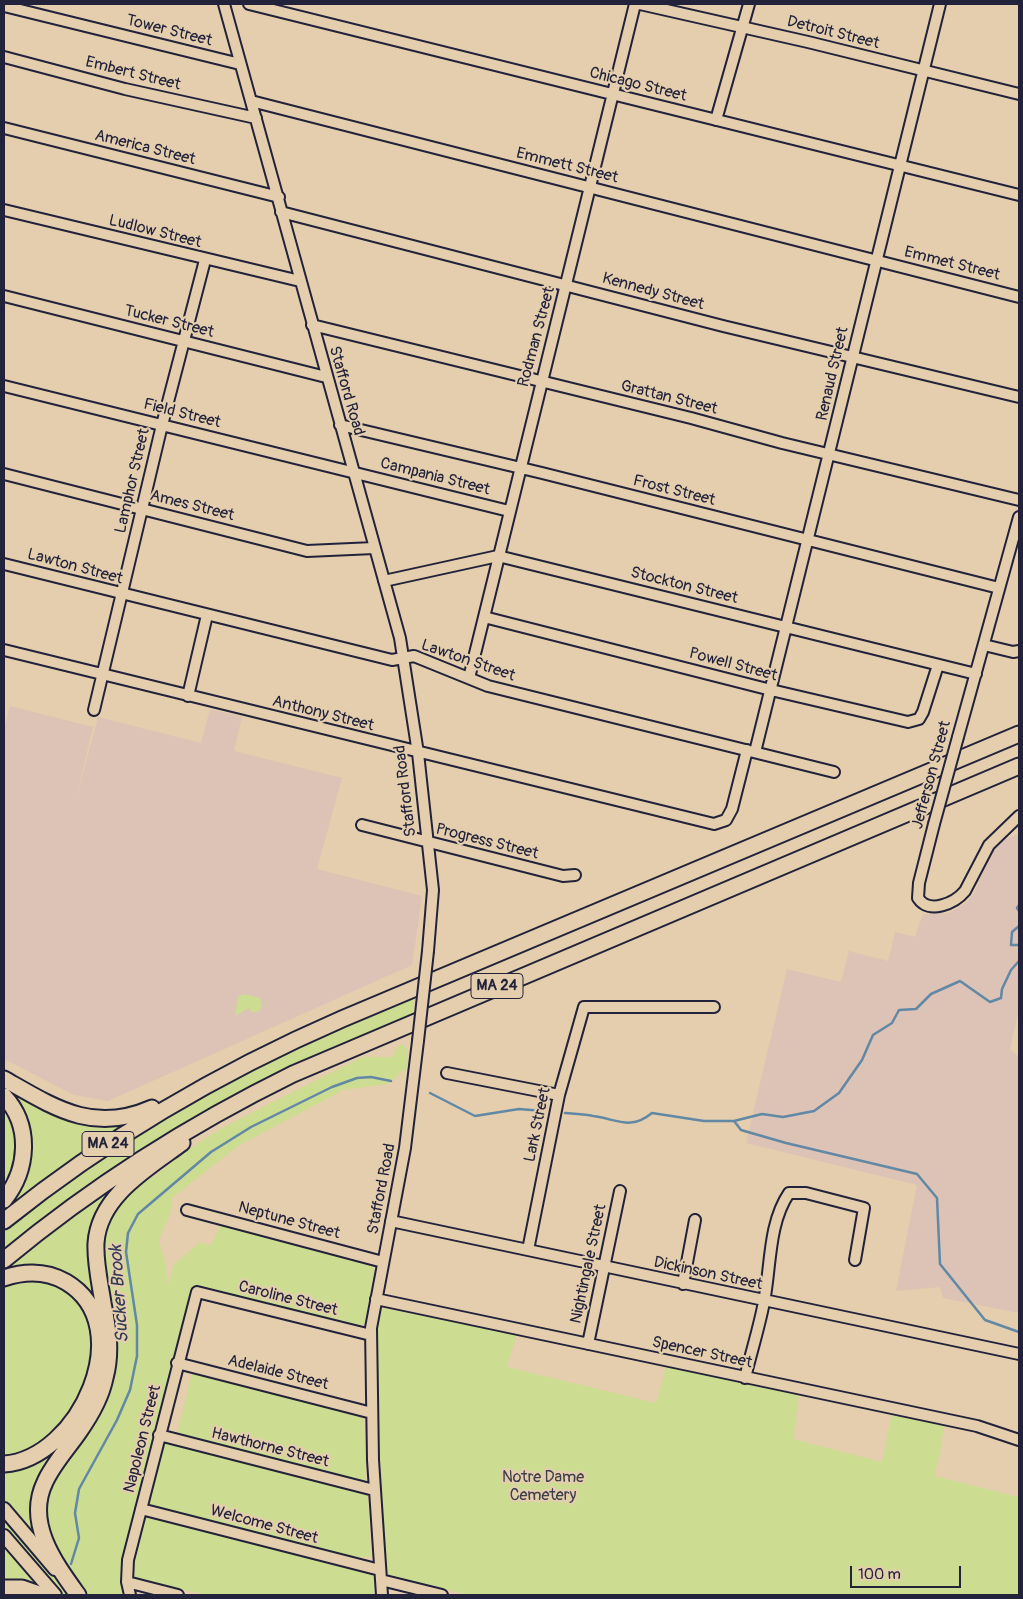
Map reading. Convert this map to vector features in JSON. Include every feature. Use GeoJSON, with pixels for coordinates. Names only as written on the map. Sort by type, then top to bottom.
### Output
{"type":"FeatureCollection","features":[{"type":"Feature","properties":{"kind":"highway","name":"MA 24"},"geometry":{"type":"LineString","coordinates":[[4,1221],[103,1147],[220,1077],[342,1019],[1019,734]]}},
{"type":"Feature","properties":{"kind":"highway","name":"MA 24"},"geometry":{"type":"LineString","coordinates":[[4,1260],[74,1204],[173,1139],[244,1098],[342,1052],[1019,766]]}},
{"type":"Feature","properties":{"kind":"highway"},"geometry":{"type":"LineString","coordinates":[[78,1595],[48,1549],[41,1527],[39,1506],[45,1481],[92,1414],[106,1377],[109,1338],[96,1250],[98,1232],[104,1216],[112,1202],[124,1188],[186,1141],[235,1110],[342,1052]]}},
{"type":"Feature","properties":{"kind":"highway"},"geometry":{"type":"LineString","coordinates":[[4,1079],[63,1111],[105,1120],[144,1112],[220,1077]]}},
{"type":"Feature","properties":{"kind":"highway"},"geometry":{"type":"LineString","coordinates":[[4,1096],[19,1120],[24,1145],[20,1172],[4,1200]]}},
{"type":"Feature","properties":{"kind":"highway"},"geometry":{"type":"LineString","coordinates":[[4,1278],[26,1273],[44,1274],[69,1284],[82,1296],[92,1312],[97,1329],[98,1348],[93,1384],[86,1402],[73,1422],[60,1436],[39,1453],[18,1462],[4,1464]]}},
{"type":"Feature","properties":{"kind":"highway"},"geometry":{"type":"LineString","coordinates":[[4,1588],[22,1588],[42,1595]]}},
{"type":"Feature","properties":{"kind":"main road"},"geometry":{"type":"LineString","coordinates":[[4,1509],[78,1595]]}},
{"type":"Feature","properties":{"kind":"main road"},"geometry":{"type":"LineString","coordinates":[[4,1536],[55,1595]]}},
{"type":"Feature","properties":{"kind":"street","name":"Stafford Road"},"geometry":{"type":"LineString","coordinates":[[224,4],[279,198],[281,212],[404,658],[418,753],[433,890],[428,951],[405,1148],[376,1299],[371,1335],[374,1490],[382,1595]]}},
{"type":"Feature","properties":{"kind":"street","name":"Chicago Street"},"geometry":{"type":"LineString","coordinates":[[250,4],[1019,195]]}},
{"type":"Feature","properties":{"kind":"street","name":"Rodman Street"},"geometry":{"type":"LineString","coordinates":[[469,678],[541,381],[567,284],[611,94],[635,4]]}},
{"type":"Feature","properties":{"kind":"street","name":"Detroit Street"},"geometry":{"type":"LineString","coordinates":[[640,4],[1019,94]]}},
{"type":"Feature","properties":{"kind":"street"},"geometry":{"type":"LineString","coordinates":[[716,120],[749,4]]}},
{"type":"Feature","properties":{"kind":"street","name":"Renaud Street"},"geometry":{"type":"LineString","coordinates":[[722,822],[732,809],[771,690],[940,4]]}},
{"type":"Feature","properties":{"kind":"street","name":"Tower Street"},"geometry":{"type":"LineString","coordinates":[[4,6],[240,64]]}},
{"type":"Feature","properties":{"kind":"street","name":"Embert Street"},"geometry":{"type":"LineString","coordinates":[[4,57],[125,89],[256,118]]}},
{"type":"Feature","properties":{"kind":"street","name":"Emmett Street"},"geometry":{"type":"LineString","coordinates":[[251,102],[877,261]]}},
{"type":"Feature","properties":{"kind":"street","name":"America Street"},"geometry":{"type":"LineString","coordinates":[[4,128],[279,198]]}},
{"type":"Feature","properties":{"kind":"street","name":"Ludlow Street"},"geometry":{"type":"LineString","coordinates":[[4,210],[205,260],[300,281]]}},
{"type":"Feature","properties":{"kind":"street","name":"Kennedy Street"},"geometry":{"type":"LineString","coordinates":[[281,212],[853,357],[1019,397]]}},
{"type":"Feature","properties":{"kind":"street","name":"Lamphor Street"},"geometry":{"type":"LineString","coordinates":[[94,710],[162,425],[205,260]]}},
{"type":"Feature","properties":{"kind":"street","name":"Emmet Street"},"geometry":{"type":"LineString","coordinates":[[877,261],[1019,297]]}},
{"type":"Feature","properties":{"kind":"street","name":"Tucker Street"},"geometry":{"type":"LineString","coordinates":[[4,296],[326,377]]}},
{"type":"Feature","properties":{"kind":"street","name":"Grattan Street"},"geometry":{"type":"LineString","coordinates":[[312,325],[1019,500]]}},
{"type":"Feature","properties":{"kind":"street","name":"Field Street"},"geometry":{"type":"LineString","coordinates":[[4,386],[353,473]]}},
{"type":"Feature","properties":{"kind":"street","name":"Frost Street"},"geometry":{"type":"LineString","coordinates":[[340,426],[520,468],[999,588]]}},
{"type":"Feature","properties":{"kind":"street","name":"Campania Street"},"geometry":{"type":"LineString","coordinates":[[353,473],[509,511]]}},
{"type":"Feature","properties":{"kind":"street","name":"Ames Street"},"geometry":{"type":"LineString","coordinates":[[4,474],[308,551],[374,548]]}},
{"type":"Feature","properties":{"kind":"street","name":"Jefferson Street"},"geometry":{"type":"LineString","coordinates":[[1019,517],[934,824],[919,883],[918,898],[920,901],[934,905],[944,905],[959,898],[968,887],[988,845],[1019,816]]}},
{"type":"Feature","properties":{"kind":"street","name":"Stockton Street"},"geometry":{"type":"LineString","coordinates":[[384,580],[498,556],[976,674]]}},
{"type":"Feature","properties":{"kind":"street","name":"Lawton Street"},"geometry":{"type":"LineString","coordinates":[[4,564],[392,660],[414,656],[488,686],[834,772]]}},
{"type":"Feature","properties":{"kind":"street"},"geometry":{"type":"LineString","coordinates":[[188,696],[207,615]]}},
{"type":"Feature","properties":{"kind":"street","name":"Powell Street"},"geometry":{"type":"LineString","coordinates":[[484,617],[896,721],[914,722],[923,712],[938,665]]}},
{"type":"Feature","properties":{"kind":"street"},"geometry":{"type":"LineString","coordinates":[[984,645],[1013,652],[1019,651]]}},
{"type":"Feature","properties":{"kind":"street","name":"Anthony Street"},"geometry":{"type":"LineString","coordinates":[[4,650],[694,821],[714,824],[722,822]]}},
{"type":"Feature","properties":{"kind":"street","name":"Progress Street"},"geometry":{"type":"LineString","coordinates":[[362,825],[563,876],[576,875]]}},
{"type":"Feature","properties":{"kind":"street","name":"Lark Street"},"geometry":{"type":"LineString","coordinates":[[528,1250],[559,1095],[584,1007],[714,1006]]}},
{"type":"Feature","properties":{"kind":"street"},"geometry":{"type":"LineString","coordinates":[[448,1073],[559,1095]]}},
{"type":"Feature","properties":{"kind":"street","name":"Nightingale Street"},"geometry":{"type":"LineString","coordinates":[[588,1344],[620,1191]]}},
{"type":"Feature","properties":{"kind":"street"},"geometry":{"type":"LineString","coordinates":[[745,1378],[764,1302],[771,1246],[780,1210],[788,1194],[806,1192],[864,1208],[855,1260]]}},
{"type":"Feature","properties":{"kind":"street","name":"Neptune Street"},"geometry":{"type":"LineString","coordinates":[[187,1210],[383,1262]]}},
{"type":"Feature","properties":{"kind":"street"},"geometry":{"type":"LineString","coordinates":[[684,1284],[696,1220]]}},
{"type":"Feature","properties":{"kind":"street","name":"Dickinson Street"},"geometry":{"type":"LineString","coordinates":[[391,1221],[764,1302],[1019,1354]]}},
{"type":"Feature","properties":{"kind":"street","name":"Caroline Street"},"geometry":{"type":"LineString","coordinates":[[197,1292],[371,1335]]}},
{"type":"Feature","properties":{"kind":"street","name":"Napoleon Street"},"geometry":{"type":"LineString","coordinates":[[130,1595],[127,1582],[128,1560],[177,1363],[197,1292]]}},
{"type":"Feature","properties":{"kind":"street","name":"Spencer Street"},"geometry":{"type":"LineString","coordinates":[[376,1299],[977,1426],[1019,1440]]}},
{"type":"Feature","properties":{"kind":"street","name":"Adelaide Street"},"geometry":{"type":"LineString","coordinates":[[177,1363],[372,1413]]}},
{"type":"Feature","properties":{"kind":"street","name":"Hawthorne Street"},"geometry":{"type":"LineString","coordinates":[[159,1435],[374,1490]]}},
{"type":"Feature","properties":{"kind":"street","name":"Welcome Street"},"geometry":{"type":"LineString","coordinates":[[141,1508],[380,1575],[442,1595]]}},
{"type":"Feature","properties":{"kind":"street"},"geometry":{"type":"LineString","coordinates":[[127,1582],[178,1595]]}},
{"type":"Feature","properties":{"kind":"shaded area"},"geometry":{"type":"Polygon","coordinates":[[[10,706],[93,727],[74,807],[98,717],[201,743],[210,709],[242,717],[234,751],[342,778],[317,869],[422,896],[412,965],[108,1101],[74,1095],[4,1059],[4,730],[10,706]]]}},
{"type":"Feature","properties":{"kind":"shaded area"},"geometry":{"type":"Polygon","coordinates":[[[1019,835],[1019,1009],[1010,1049],[1019,1057],[1019,1313],[943,1298],[940,1287],[896,1291],[917,1185],[746,1143],[787,969],[841,982],[849,951],[888,961],[895,932],[915,937],[923,914],[949,913],[967,902],[974,893],[993,848],[999,842],[1019,835]]]}},
{"type":"Feature","properties":{"kind":"green space"},"geometry":{"type":"Polygon","coordinates":[[[243,994],[260,998],[262,1007],[258,1012],[251,1012],[249,1008],[235,1016],[238,997],[243,994]]]}},
{"type":"Feature","properties":{"kind":"green space"},"geometry":{"type":"Polygon","coordinates":[[[415,994],[412,1017],[284,1073],[4,1255],[4,1228],[89,1163],[243,1071],[415,994]]]}},
{"type":"Feature","properties":{"kind":"green space"},"geometry":{"type":"Polygon","coordinates":[[[403,1044],[408,1051],[407,1068],[387,1084],[343,1090],[238,1146],[172,1198],[170,1213],[159,1241],[166,1265],[168,1286],[174,1264],[199,1243],[211,1245],[221,1224],[369,1262],[369,1265],[375,1266],[364,1326],[336,1319],[333,1321],[201,1286],[192,1291],[124,1563],[122,1577],[127,1595],[85,1595],[56,1556],[44,1520],[46,1490],[94,1419],[100,1242],[112,1212],[143,1179],[154,1177],[181,1154],[222,1128],[362,1057],[392,1057],[398,1046],[403,1044]]]}},
{"type":"Feature","properties":{"kind":"green space"},"geometry":{"type":"Polygon","coordinates":[[[4,1084],[118,1123],[119,1127],[8,1207],[6,1205],[25,1169],[4,1084]]]}},
{"type":"Feature","properties":{"kind":"green space"},"geometry":{"type":"Polygon","coordinates":[[[4,1101],[8,1106],[20,1150],[4,1195],[4,1101]]]}},
{"type":"Feature","properties":{"kind":"green space"},"geometry":{"type":"Polygon","coordinates":[[[120,1183],[100,1216],[102,1317],[84,1291],[9,1272],[8,1268],[54,1230],[120,1183]]]}},
{"type":"Feature","properties":{"kind":"green space"},"geometry":{"type":"Polygon","coordinates":[[[48,1278],[81,1300],[95,1341],[84,1396],[43,1445],[4,1460],[4,1282],[48,1278]]]}},
{"type":"Feature","properties":{"kind":"green space","name":"Notre Dame Cemetery"},"geometry":{"type":"Polygon","coordinates":[[[383,1308],[517,1334],[507,1367],[656,1403],[666,1367],[799,1394],[793,1439],[882,1462],[892,1413],[945,1424],[935,1476],[1019,1497],[1019,1595],[468,1595],[386,1574],[376,1345],[377,1325],[383,1308]]]}},
{"type":"Feature","properties":{"kind":"green space"},"geometry":{"type":"Polygon","coordinates":[[[192,1372],[340,1409],[340,1412],[364,1418],[366,1483],[177,1435],[192,1372]]]}},
{"type":"Feature","properties":{"kind":"green space"},"geometry":{"type":"Polygon","coordinates":[[[65,1438],[48,1468],[38,1533],[35,1534],[4,1499],[4,1468],[65,1438]]]}},
{"type":"Feature","properties":{"kind":"green space"},"geometry":{"type":"Polygon","coordinates":[[[164,1441],[365,1493],[368,1495],[371,1557],[352,1557],[152,1506],[147,1502],[164,1441]]]}},
{"type":"Feature","properties":{"kind":"green space"},"geometry":{"type":"Polygon","coordinates":[[[145,1515],[373,1574],[375,1595],[207,1595],[138,1580],[132,1576],[132,1558],[145,1515]]]}},
{"type":"Feature","properties":{"kind":"green space"},"geometry":{"type":"Polygon","coordinates":[[[4,1516],[70,1595],[60,1595],[4,1528],[4,1516]]]}},
{"type":"Feature","properties":{"kind":"green space"},"geometry":{"type":"Polygon","coordinates":[[[4,1545],[43,1587],[4,1584],[4,1545]]]}},
{"type":"Feature","properties":{"kind":"waterway","name":"Sucker Brook"},"geometry":{"type":"LineString","coordinates":[[1019,905],[1017,908],[1019,911]]}},
{"type":"Feature","properties":{"kind":"waterway","name":"Sucker Brook"},"geometry":{"type":"LineString","coordinates":[[1019,926],[1012,932],[1011,945],[1019,945]]}},
{"type":"Feature","properties":{"kind":"waterway","name":"Sucker Brook"},"geometry":{"type":"LineString","coordinates":[[565,1113],[590,1115],[630,1123],[652,1113],[704,1121],[734,1121],[762,1114],[783,1117],[814,1111],[839,1093],[862,1060],[873,1035],[892,1023],[899,1010],[916,1009],[931,994],[960,981],[990,1002],[1001,998],[1002,989],[1011,970],[1019,961]]}},
{"type":"Feature","properties":{"kind":"waterway","name":"Sucker Brook"},"geometry":{"type":"LineString","coordinates":[[71,1564],[79,1538],[75,1513],[79,1489],[117,1420],[130,1390],[137,1356],[137,1325],[126,1252],[128,1233],[138,1214],[211,1152],[251,1127],[332,1087],[357,1078],[371,1077],[391,1081]]}},
{"type":"Feature","properties":{"kind":"waterway","name":"Sucker Brook"},"geometry":{"type":"LineString","coordinates":[[430,1093],[475,1116],[519,1109],[543,1111]]}},
{"type":"Feature","properties":{"kind":"waterway"},"geometry":{"type":"LineString","coordinates":[[734,1121],[741,1130],[786,1143],[917,1174],[937,1198],[940,1264],[985,1320],[1019,1332]]}}]}
